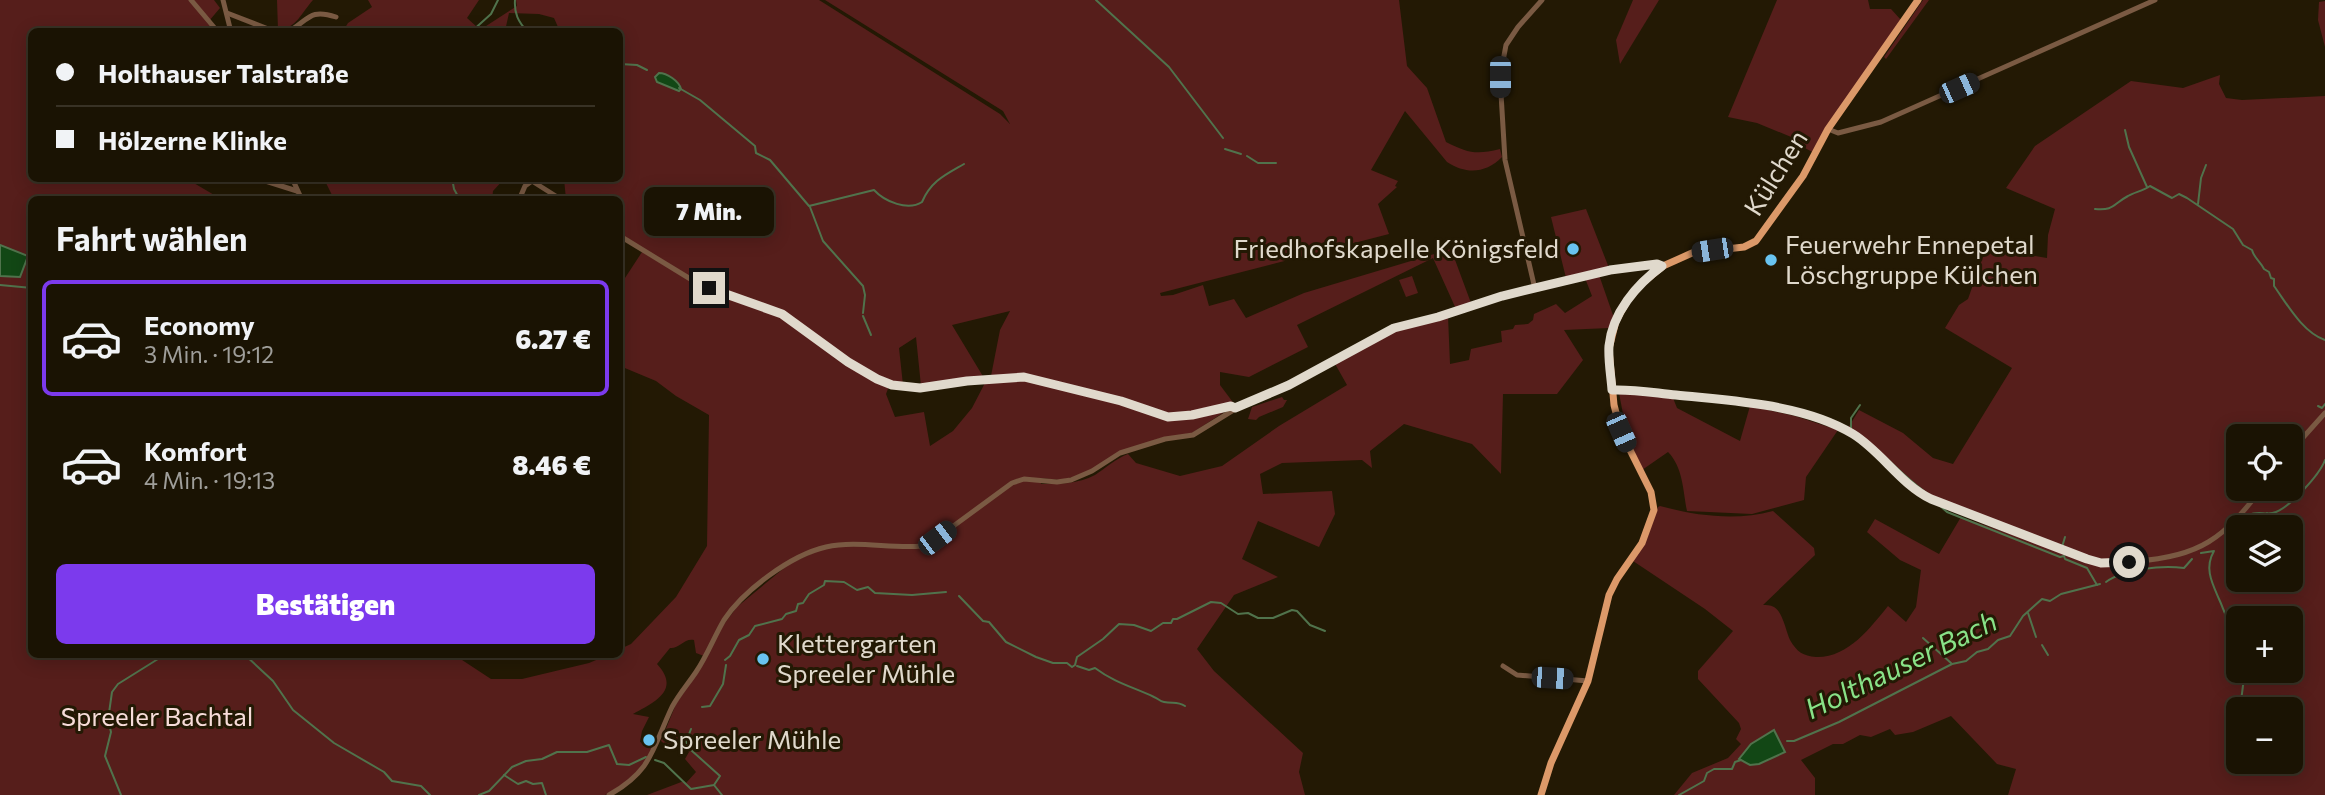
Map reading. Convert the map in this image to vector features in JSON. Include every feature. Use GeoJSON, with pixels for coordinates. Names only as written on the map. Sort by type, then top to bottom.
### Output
{"type":"FeatureCollection","features":[{"type":"Feature","properties":{"kind":"main road","name":"Külchen"},"geometry":{"type":"LineString","coordinates":[[1612,390],[1609,349],[1616,321],[1627,301],[1640,285],[1662,266],[1702,252],[1750,245],[1762,234],[1803,176],[1828,129],[1918,0]]}},
{"type":"Feature","properties":{"kind":"main road"},"geometry":{"type":"LineString","coordinates":[[1541,795],[1550,763],[1588,681],[1603,611],[1613,585],[1642,543],[1654,510],[1651,492],[1619,425],[1612,390]]}},
{"type":"Feature","properties":{"kind":"street"},"geometry":{"type":"LineString","coordinates":[[191,0],[215,28]]}},
{"type":"Feature","properties":{"kind":"street"},"geometry":{"type":"LineString","coordinates":[[223,0],[230,28]]}},
{"type":"Feature","properties":{"kind":"street"},"geometry":{"type":"LineString","coordinates":[[1535,289],[1505,160],[1500,77],[1506,45],[1517,27],[1542,0]]}},
{"type":"Feature","properties":{"kind":"street"},"geometry":{"type":"LineString","coordinates":[[1828,129],[1838,134],[1881,122],[2155,0]]}},
{"type":"Feature","properties":{"kind":"street"},"geometry":{"type":"LineString","coordinates":[[227,13],[266,28]]}},
{"type":"Feature","properties":{"kind":"street"},"geometry":{"type":"LineString","coordinates":[[293,28],[307,16],[318,13],[336,17]]}},
{"type":"Feature","properties":{"kind":"street"},"geometry":{"type":"LineString","coordinates":[[269,182],[297,191]]}},
{"type":"Feature","properties":{"kind":"street"},"geometry":{"type":"LineString","coordinates":[[294,182],[300,196]]}},
{"type":"Feature","properties":{"kind":"street"},"geometry":{"type":"LineString","coordinates":[[521,196],[525,186],[531,182]]}},
{"type":"Feature","properties":{"kind":"street"},"geometry":{"type":"LineString","coordinates":[[534,182],[556,196]]}},
{"type":"Feature","properties":{"kind":"street"},"geometry":{"type":"LineString","coordinates":[[623,238],[692,280],[782,314],[841,358],[886,383],[920,388],[1024,377],[1121,401],[1168,417],[1192,415],[1231,406],[1235,408]]}},
{"type":"Feature","properties":{"kind":"street"},"geometry":{"type":"LineString","coordinates":[[608,795],[632,780],[650,759],[674,704],[697,671],[725,619],[736,606],[788,563],[809,552],[838,545],[926,545],[1015,481],[1027,479],[1057,482],[1074,479],[1120,453],[1165,439],[1193,435],[1235,408],[1289,385],[1394,328],[1495,298],[1610,270],[1662,266]]}},
{"type":"Feature","properties":{"kind":"street"},"geometry":{"type":"LineString","coordinates":[[1612,390],[1746,403],[1790,411],[1822,421],[1862,440],[1923,496],[2101,563],[2161,559],[2194,551],[2226,530],[2251,501]]}},
{"type":"Feature","properties":{"kind":"street"},"geometry":{"type":"LineString","coordinates":[[2303,438],[2325,413]]}},
{"type":"Feature","properties":{"kind":"street"},"geometry":{"type":"LineString","coordinates":[[1503,666],[1517,675],[1588,681]]}},
{"type":"Feature","properties":{"kind":"green space"},"geometry":{"type":"Polygon","coordinates":[[[0,0],[214,0],[220,8],[209,21],[215,28],[28,28],[28,182],[192,182],[216,196],[28,196],[28,256],[0,245],[0,0]]]}},
{"type":"Feature","properties":{"kind":"green space"},"geometry":{"type":"Polygon","coordinates":[[[277,0],[313,0],[290,27],[278,28],[277,0]]]}},
{"type":"Feature","properties":{"kind":"green space"},"geometry":{"type":"Polygon","coordinates":[[[368,0],[479,0],[467,18],[477,27],[483,28],[345,28],[372,7],[368,0]]]}},
{"type":"Feature","properties":{"kind":"green space","name":"Spreeler Bachtal"},"geometry":{"type":"Polygon","coordinates":[[[516,0],[819,0],[1000,114],[1010,124],[1003,111],[825,0],[1399,0],[1407,66],[1427,88],[1446,142],[1472,152],[1500,149],[1502,157],[1483,169],[1469,170],[1454,166],[1447,162],[1405,111],[1371,170],[1398,181],[1395,186],[1397,187],[1378,204],[1389,234],[1160,293],[1161,296],[1173,295],[1203,285],[1209,306],[1234,299],[1246,318],[1304,293],[1451,249],[1471,303],[1456,309],[1433,258],[1297,325],[1308,347],[1249,377],[1220,372],[1220,385],[1235,405],[1192,433],[1161,438],[1120,452],[1091,470],[1073,477],[1061,480],[1040,478],[1041,484],[1068,483],[1089,478],[1128,454],[1136,463],[1180,476],[1222,466],[1279,426],[1347,385],[1334,362],[1398,330],[1448,316],[1450,364],[1469,360],[1471,349],[1502,342],[1501,331],[1513,329],[1515,325],[1528,324],[1533,320],[1534,314],[1556,304],[1565,313],[1592,296],[1585,278],[1594,273],[1566,278],[1551,217],[1586,209],[1609,268],[1598,272],[1614,318],[1609,328],[1564,330],[1583,360],[1557,394],[1503,394],[1501,474],[1472,444],[1404,424],[1370,451],[1372,468],[1362,460],[1282,463],[1260,474],[1263,494],[1332,491],[1335,514],[1319,547],[1258,521],[1242,559],[1278,577],[1234,595],[1197,649],[1214,671],[1303,753],[1299,772],[1305,795],[647,795],[684,781],[686,783],[696,772],[685,759],[689,752],[679,746],[669,748],[661,741],[676,704],[703,664],[721,628],[737,607],[789,564],[829,546],[785,564],[747,594],[722,624],[697,672],[704,656],[696,653],[694,640],[670,648],[657,664],[664,673],[666,688],[657,700],[633,714],[649,717],[640,742],[655,747],[634,775],[605,795],[0,795],[0,276],[20,277],[28,256],[28,658],[459,658],[491,679],[522,679],[601,658],[623,658],[623,648],[631,644],[676,597],[707,546],[709,415],[656,381],[623,367],[623,278],[642,252],[691,281],[787,318],[831,353],[889,386],[886,394],[895,417],[924,412],[930,446],[953,431],[972,408],[991,376],[1000,330],[1010,311],[952,325],[984,378],[921,386],[916,337],[899,348],[903,385],[884,381],[850,362],[784,313],[692,279],[623,236],[623,196],[566,196],[564,182],[623,182],[623,28],[560,28],[554,18],[539,14],[509,13],[506,28],[483,28],[517,6],[516,0]],[[659,73],[657,82],[679,91],[680,86],[669,76],[659,73]]]}},
{"type":"Feature","properties":{"kind":"green space"},"geometry":{"type":"Polygon","coordinates":[[[1633,0],[1659,0],[1620,64],[1616,40],[1633,0]]]}},
{"type":"Feature","properties":{"kind":"green space"},"geometry":{"type":"Polygon","coordinates":[[[1777,0],[1868,0],[1870,9],[1891,9],[1901,20],[1814,153],[1796,143],[1796,139],[1757,123],[1728,117],[1777,0]]]}},
{"type":"Feature","properties":{"kind":"green space"},"geometry":{"type":"Polygon","coordinates":[[[1923,0],[1929,0],[1886,59],[1884,57],[1923,0]]]}},
{"type":"Feature","properties":{"kind":"green space"},"geometry":{"type":"Polygon","coordinates":[[[2325,1],[2325,47],[2318,20],[2319,2],[2325,1]]]}},
{"type":"Feature","properties":{"kind":"green space"},"geometry":{"type":"Polygon","coordinates":[[[2220,75],[2219,84],[2226,98],[2242,100],[2325,96],[2325,795],[2008,795],[2016,769],[1997,764],[1951,716],[1913,732],[1895,735],[1890,729],[1871,737],[1860,735],[1843,744],[1833,744],[1801,760],[1815,778],[1815,795],[1674,795],[1692,773],[1728,758],[1741,744],[1736,739],[1741,729],[1739,723],[1698,679],[1698,671],[1733,631],[1633,561],[1647,539],[1658,507],[1716,516],[1745,516],[1773,511],[1814,548],[1815,555],[1763,605],[1777,610],[1790,640],[1798,650],[1816,657],[1838,653],[1848,647],[1866,632],[1888,606],[1906,622],[1916,607],[1921,570],[1900,560],[1867,532],[1875,519],[1939,554],[1961,517],[2043,545],[2045,539],[1931,497],[1848,428],[1859,410],[1903,433],[1933,458],[1953,464],[2012,368],[1945,328],[1959,305],[1968,299],[1986,248],[2047,258],[2048,235],[2055,209],[2006,188],[2035,146],[2131,81],[2183,88],[2220,75]],[[1774,730],[1751,744],[1741,755],[1747,764],[1770,760],[1774,730]]]}},
{"type":"Feature","properties":{"kind":"green space"},"geometry":{"type":"Polygon","coordinates":[[[326,182],[501,182],[493,191],[492,196],[332,196],[326,182]]]}},
{"type":"Feature","properties":{"kind":"green space"},"geometry":{"type":"Polygon","coordinates":[[[1412,276],[1418,293],[1406,297],[1399,280],[1412,276]]]}},
{"type":"Feature","properties":{"kind":"green space"},"geometry":{"type":"Polygon","coordinates":[[[1619,393],[1673,398],[1677,408],[1740,441],[1750,406],[1795,416],[1838,430],[1806,477],[1804,500],[1752,514],[1687,511],[1680,472],[1668,452],[1642,470],[1627,435],[1619,393]]]}},
{"type":"Feature","properties":{"kind":"green space"},"geometry":{"type":"Polygon","coordinates":[[[1282,397],[1287,400],[1283,407],[1256,420],[1248,419],[1252,407],[1282,397]]]}},
{"type":"Feature","properties":{"kind":"shaded area"},"geometry":{"type":"Polygon","coordinates":[[[659,73],[672,78],[681,89],[679,91],[657,82],[655,77],[659,73]]]}},
{"type":"Feature","properties":{"kind":"shaded area"},"geometry":{"type":"Polygon","coordinates":[[[0,245],[28,256],[20,277],[0,276],[0,245]]]}},
{"type":"Feature","properties":{"kind":"shaded area"},"geometry":{"type":"Polygon","coordinates":[[[1774,730],[1785,752],[1759,764],[1750,765],[1739,759],[1751,744],[1774,730]]]}},
{"type":"Feature","properties":{"kind":"waterway"},"geometry":{"type":"LineString","coordinates":[[475,28],[491,14],[498,0]]}},
{"type":"Feature","properties":{"kind":"waterway"},"geometry":{"type":"LineString","coordinates":[[515,0],[517,17],[525,28]]}},
{"type":"Feature","properties":{"kind":"waterway"},"geometry":{"type":"LineString","coordinates":[[1096,0],[1169,67],[1223,138]]}},
{"type":"Feature","properties":{"kind":"waterway"},"geometry":{"type":"LineString","coordinates":[[623,64],[637,65],[647,70]]}},
{"type":"Feature","properties":{"kind":"waterway"},"geometry":{"type":"LineString","coordinates":[[679,88],[700,100],[755,146],[756,153],[770,160],[809,206],[874,190],[897,204],[916,205],[922,202],[939,179],[964,164]]}},
{"type":"Feature","properties":{"kind":"waterway"},"geometry":{"type":"LineString","coordinates":[[2125,130],[2129,147],[2147,187]]}},
{"type":"Feature","properties":{"kind":"waterway"},"geometry":{"type":"LineString","coordinates":[[1225,149],[1241,154]]}},
{"type":"Feature","properties":{"kind":"waterway"},"geometry":{"type":"LineString","coordinates":[[1247,156],[1258,163],[1276,163]]}},
{"type":"Feature","properties":{"kind":"waterway"},"geometry":{"type":"LineString","coordinates":[[2198,204],[2201,178],[2206,165]]}},
{"type":"Feature","properties":{"kind":"waterway"},"geometry":{"type":"LineString","coordinates":[[453,182],[458,196]]}},
{"type":"Feature","properties":{"kind":"waterway"},"geometry":{"type":"LineString","coordinates":[[2095,209],[2110,208],[2150,186],[2172,198],[2179,194],[2187,198],[2233,229],[2243,245],[2252,250],[2264,269],[2269,272],[2274,279],[2274,286],[2296,317],[2310,331],[2325,340]]}},
{"type":"Feature","properties":{"kind":"waterway"},"geometry":{"type":"LineString","coordinates":[[810,207],[823,241],[863,286],[863,313]]}},
{"type":"Feature","properties":{"kind":"waterway"},"geometry":{"type":"LineString","coordinates":[[0,285],[28,288]]}},
{"type":"Feature","properties":{"kind":"waterway"},"geometry":{"type":"LineString","coordinates":[[863,316],[871,335]]}},
{"type":"Feature","properties":{"kind":"waterway"},"geometry":{"type":"LineString","coordinates":[[2318,406],[2322,408],[2325,404]]}},
{"type":"Feature","properties":{"kind":"waterway"},"geometry":{"type":"LineString","coordinates":[[1860,405],[1851,418],[1851,429],[1928,494]]}},
{"type":"Feature","properties":{"kind":"waterway","name":"Holthauser Bach"},"geometry":{"type":"LineString","coordinates":[[2249,515],[2273,513],[2282,509],[2304,489],[2325,460]]}},
{"type":"Feature","properties":{"kind":"waterway"},"geometry":{"type":"LineString","coordinates":[[1939,505],[1947,512],[2060,557],[2064,556],[2065,559],[2087,568],[2097,585]]}},
{"type":"Feature","properties":{"kind":"waterway"},"geometry":{"type":"LineString","coordinates":[[2062,547],[2065,537]]}},
{"type":"Feature","properties":{"kind":"waterway"},"geometry":{"type":"LineString","coordinates":[[2201,553],[2214,551],[2209,569],[2226,615]]}},
{"type":"Feature","properties":{"kind":"waterway","name":"Holthauser Bach"},"geometry":{"type":"LineString","coordinates":[[2106,582],[2122,574],[2143,569],[2184,568],[2192,559]]}},
{"type":"Feature","properties":{"kind":"waterway"},"geometry":{"type":"LineString","coordinates":[[725,660],[739,640],[749,635],[755,626],[782,619],[786,614],[796,611],[798,604],[803,603],[809,594],[824,585],[825,581],[844,582],[857,590],[868,587],[875,593],[912,595],[946,592]]}},
{"type":"Feature","properties":{"kind":"waterway","name":"Holthauser Bach"},"geometry":{"type":"LineString","coordinates":[[1787,741],[1794,741],[1839,722],[1952,664],[1966,661],[1977,652],[1988,649],[1998,640],[2010,636],[2023,616],[2042,599],[2050,601],[2061,594],[2100,584]]}},
{"type":"Feature","properties":{"kind":"waterway"},"geometry":{"type":"LineString","coordinates":[[959,596],[983,621],[989,622],[1006,642],[1036,657],[1053,663],[1067,663],[1072,667],[1077,657],[1119,624],[1134,625],[1151,631],[1211,602],[1221,603],[1238,614],[1248,613],[1258,618],[1273,618],[1292,610],[1297,611],[1310,625],[1325,631]]}},
{"type":"Feature","properties":{"kind":"waterway"},"geometry":{"type":"LineString","coordinates":[[2028,613],[2036,637]]}},
{"type":"Feature","properties":{"kind":"waterway"},"geometry":{"type":"LineString","coordinates":[[1923,638],[1951,663]]}},
{"type":"Feature","properties":{"kind":"waterway"},"geometry":{"type":"LineString","coordinates":[[2042,645],[2048,655]]}},
{"type":"Feature","properties":{"kind":"waterway"},"geometry":{"type":"LineString","coordinates":[[121,795],[105,756],[111,732],[108,720],[112,692],[118,684],[160,658]]}},
{"type":"Feature","properties":{"kind":"waterway"},"geometry":{"type":"LineString","coordinates":[[248,658],[273,681],[293,710],[334,743],[384,772],[392,781],[421,786],[430,795]]}},
{"type":"Feature","properties":{"kind":"waterway"},"geometry":{"type":"LineString","coordinates":[[702,707],[710,706],[723,684],[726,665]]}},
{"type":"Feature","properties":{"kind":"waterway"},"geometry":{"type":"LineString","coordinates":[[1077,666],[1089,670],[1095,668],[1161,701],[1185,706]]}},
{"type":"Feature","properties":{"kind":"waterway"},"geometry":{"type":"LineString","coordinates":[[2242,697],[2243,683]]}},
{"type":"Feature","properties":{"kind":"waterway"},"geometry":{"type":"LineString","coordinates":[[655,760],[664,763],[691,789],[714,785],[720,776],[691,750],[686,742],[691,729]]}},
{"type":"Feature","properties":{"kind":"waterway"},"geometry":{"type":"LineString","coordinates":[[479,795],[489,791],[512,767],[557,752],[587,752],[609,745],[617,764],[629,765],[646,757]]}},
{"type":"Feature","properties":{"kind":"waterway","name":"Holthauser Bach"},"geometry":{"type":"LineString","coordinates":[[1679,795],[1704,781],[1707,773],[1714,769],[1732,769],[1735,762],[1741,760]]}},
{"type":"Feature","properties":{"kind":"waterway"},"geometry":{"type":"LineString","coordinates":[[504,775],[518,784],[526,781],[533,784],[542,783],[546,795]]}},
{"type":"Feature","properties":{"kind":"waterway"},"geometry":{"type":"LineString","coordinates":[[714,785],[722,795]]}},
{"type":"Feature","properties":{"kind":"place","name":"Friedhofskapelle Königsfeld"},"geometry":{"type":"Point","coordinates":[1573,249]}},
{"type":"Feature","properties":{"kind":"place","name":"Feuerwehr Ennepetal Löschgruppe Külchen"},"geometry":{"type":"Point","coordinates":[1771,260]}},
{"type":"Feature","properties":{"kind":"place","name":"Klettergarten Spreeler Mühle"},"geometry":{"type":"Point","coordinates":[763,659]}},
{"type":"Feature","properties":{"kind":"place","name":"Spreeler Mühle"},"geometry":{"type":"Point","coordinates":[649,740]}},
{"type":"Feature","properties":{"kind":"route"},"geometry":{"type":"LineString","coordinates":[[709,288],[782,314],[848,362],[886,383],[920,388],[967,381],[1028,377],[1174,418],[1240,406],[1281,389],[1394,328],[1449,314],[1475,303],[1591,274],[1657,264],[1662,266],[1640,285],[1627,301],[1613,328],[1609,349],[1612,390],[1746,403],[1790,411],[1822,421],[1843,429],[1871,447],[1923,496],[2087,559],[2101,563],[2129,562]]}}]}
